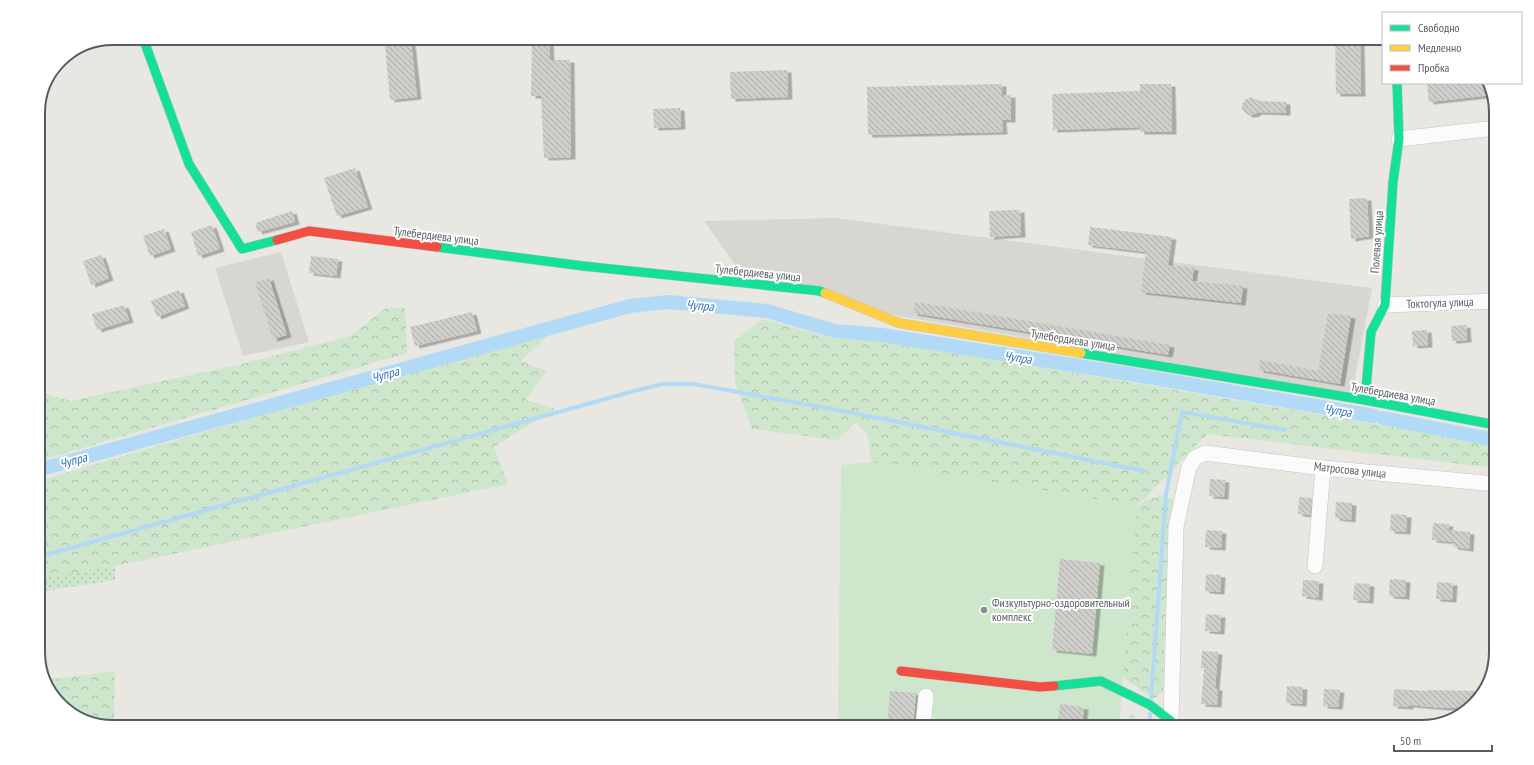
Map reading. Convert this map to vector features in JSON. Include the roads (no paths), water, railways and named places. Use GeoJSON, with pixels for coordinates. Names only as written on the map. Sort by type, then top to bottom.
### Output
{"type":"FeatureCollection","features":[{"type":"Feature","properties":{"kind":"street","name":"Тулебердиева улица"},"geometry":{"type":"LineString","coordinates":[[146,45],[189,164],[242,249],[309,231],[583,266],[820,291],[899,323],[1365,400],[1489,424]]}},
{"type":"Feature","properties":{"kind":"street","name":"Полевая улица"},"geometry":{"type":"LineString","coordinates":[[1365,400],[1372,332],[1385,305],[1392,182],[1399,139],[1397,84]]}},
{"type":"Feature","properties":{"kind":"street"},"geometry":{"type":"LineString","coordinates":[[1399,139],[1489,129]]}},
{"type":"Feature","properties":{"kind":"street","name":"Токтогула улица"},"geometry":{"type":"LineString","coordinates":[[1385,305],[1489,301]]}},
{"type":"Feature","properties":{"kind":"street","name":"Матросова улица"},"geometry":{"type":"LineString","coordinates":[[1174,720],[1176,527],[1189,467],[1195,458],[1205,453],[1323,468],[1489,483]]}},
{"type":"Feature","properties":{"kind":"street"},"geometry":{"type":"LineString","coordinates":[[1315,566],[1323,468]]}},
{"type":"Feature","properties":{"kind":"street"},"geometry":{"type":"LineString","coordinates":[[900,671],[1040,687],[1101,681],[1150,705],[1169,720]]}},
{"type":"Feature","properties":{"kind":"street"},"geometry":{"type":"LineString","coordinates":[[924,720],[926,696]]}},
{"type":"Feature","properties":{"kind":"waterway","name":"Чупра"},"geometry":{"type":"LineString","coordinates":[[45,468],[630,306],[668,302],[767,311],[835,331],[882,335],[1135,375],[1374,416]]}},
{"type":"Feature","properties":{"kind":"waterway"},"geometry":{"type":"LineString","coordinates":[[45,555],[662,384],[693,384],[848,412],[1144,471]]}},
{"type":"Feature","properties":{"kind":"waterway"},"geometry":{"type":"LineString","coordinates":[[1151,699],[1166,494],[1182,412],[1285,430]]}},
{"type":"Feature","properties":{"kind":"waterway","name":"Чупра"},"geometry":{"type":"LineString","coordinates":[[1383,418],[1489,439]]}},
{"type":"Feature","properties":{"kind":"waterway"},"geometry":{"type":"LineString","coordinates":[[1150,714],[1150,720]]}},
{"type":"Feature","properties":{"kind":"place","name":"Физкультурно-оздоровительный комплекс"},"geometry":{"type":"Point","coordinates":[984,610]}}]}
